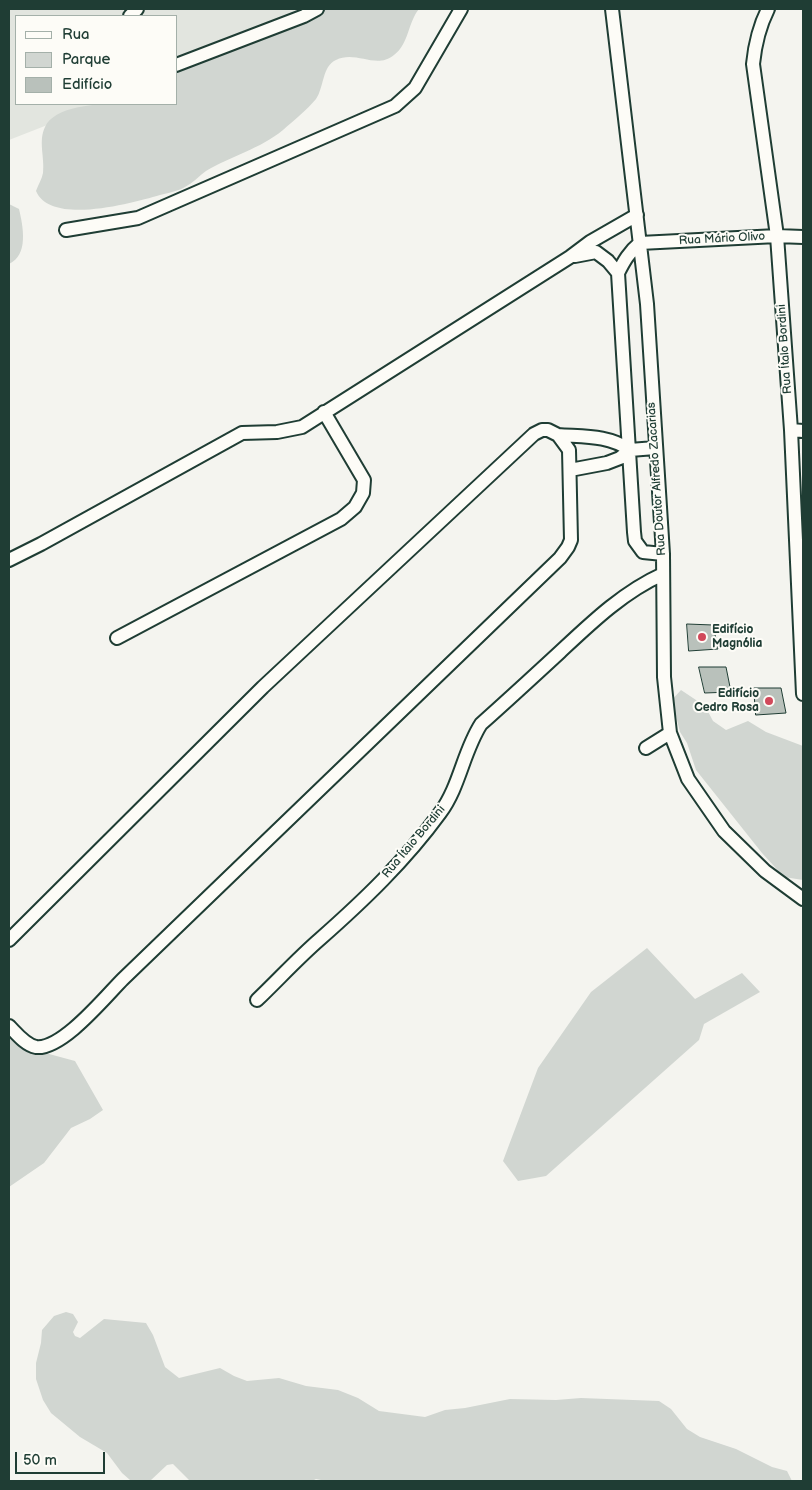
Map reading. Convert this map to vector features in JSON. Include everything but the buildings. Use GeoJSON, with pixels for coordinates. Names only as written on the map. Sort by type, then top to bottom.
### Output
{"type":"FeatureCollection","features":[{"type":"Feature","properties":{"kind":"street"},"geometry":{"type":"LineString","coordinates":[[178,64],[304,16],[317,9]]}},
{"type":"Feature","properties":{"kind":"street"},"geometry":{"type":"LineString","coordinates":[[66,230],[138,218],[395,106],[415,88],[461,9]]}},
{"type":"Feature","properties":{"kind":"street","name":"Rua Doutor Alfredo Zacarias"},"geometry":{"type":"LineString","coordinates":[[612,9],[646,304],[663,574],[664,677],[670,733],[688,779],[724,832],[765,871],[803,899]]}},
{"type":"Feature","properties":{"kind":"street","name":"Rua Ítalo Bordini"},"geometry":{"type":"LineString","coordinates":[[768,9],[760,24],[755,43],[753,64],[777,236],[797,431],[803,694]]}},
{"type":"Feature","properties":{"kind":"street"},"geometry":{"type":"LineString","coordinates":[[9,560],[42,544],[242,433],[277,432],[302,427],[570,257],[590,242],[637,215]]}},
{"type":"Feature","properties":{"kind":"street","name":"Rua Mário Olivo"},"geometry":{"type":"LineString","coordinates":[[640,243],[777,236],[803,237]]}},
{"type":"Feature","properties":{"kind":"street"},"geometry":{"type":"LineString","coordinates":[[640,243],[625,258],[618,273],[635,541],[643,552],[662,554]]}},
{"type":"Feature","properties":{"kind":"street"},"geometry":{"type":"LineString","coordinates":[[570,257],[596,252],[608,261],[618,273]]}},
{"type":"Feature","properties":{"kind":"street"},"geometry":{"type":"LineString","coordinates":[[117,638],[341,519],[355,507],[363,493],[364,480],[324,412]]}},
{"type":"Feature","properties":{"kind":"street"},"geometry":{"type":"LineString","coordinates":[[9,940],[262,687],[534,434],[542,430],[548,430],[558,435],[603,438],[618,442],[630,450]]}},
{"type":"Feature","properties":{"kind":"street"},"geometry":{"type":"LineString","coordinates":[[9,1026],[28,1044],[36,1047],[50,1046],[66,1036],[560,558],[571,540],[570,470],[569,450],[558,435]]}},
{"type":"Feature","properties":{"kind":"street"},"geometry":{"type":"LineString","coordinates":[[570,470],[607,463],[620,458],[630,450],[655,448]]}},
{"type":"Feature","properties":{"kind":"street","name":"Rua Ítalo Bordini"},"geometry":{"type":"LineString","coordinates":[[258,1000],[359,904],[409,852],[450,798],[475,734],[481,724],[590,624],[645,582],[663,574]]}},
{"type":"Feature","properties":{"kind":"street"},"geometry":{"type":"LineString","coordinates":[[646,748],[670,733]]}},
{"type":"Feature","properties":{"kind":"shaded area"},"geometry":{"type":"Polygon","coordinates":[[[9,9],[342,9],[178,73],[178,15],[15,15],[15,105],[98,105],[9,140],[9,9]]]}},
{"type":"Feature","properties":{"kind":"green space"},"geometry":{"type":"Polygon","coordinates":[[[317,9],[419,9],[415,14],[403,45],[394,55],[380,61],[351,57],[331,63],[316,99],[283,130],[265,142],[206,171],[191,184],[173,192],[147,199],[93,209],[74,210],[58,208],[44,202],[36,191],[43,173],[43,132],[53,117],[67,110],[94,105],[178,105],[178,62],[317,9]]]}},
{"type":"Feature","properties":{"kind":"green space"},"geometry":{"type":"Polygon","coordinates":[[[9,204],[19,209],[23,240],[20,254],[9,264],[9,204]]]}},
{"type":"Feature","properties":{"kind":"green space"},"geometry":{"type":"Polygon","coordinates":[[[681,690],[704,704],[713,721],[726,730],[748,721],[766,732],[803,746],[803,880],[784,877],[762,853],[696,770],[687,743],[680,732],[676,716],[669,703],[681,690]]]}},
{"type":"Feature","properties":{"kind":"green space"},"geometry":{"type":"Polygon","coordinates":[[[647,948],[695,999],[742,973],[760,992],[704,1024],[699,1040],[546,1176],[518,1181],[503,1161],[538,1068],[591,992],[647,948]]]}},
{"type":"Feature","properties":{"kind":"green space"},"geometry":{"type":"Polygon","coordinates":[[[9,1033],[38,1051],[75,1061],[103,1110],[71,1128],[44,1163],[9,1187],[9,1033]]]}},
{"type":"Feature","properties":{"kind":"green space"},"geometry":{"type":"Polygon","coordinates":[[[66,1312],[73,1314],[78,1322],[73,1332],[75,1336],[80,1338],[104,1319],[146,1323],[153,1335],[165,1367],[179,1378],[220,1368],[247,1381],[279,1378],[306,1386],[338,1390],[358,1398],[379,1411],[425,1417],[445,1410],[510,1399],[556,1400],[581,1398],[659,1401],[671,1409],[687,1429],[700,1437],[736,1449],[772,1467],[787,1471],[792,1481],[326,1481],[316,1479],[312,1481],[190,1481],[173,1464],[167,1465],[150,1481],[130,1480],[122,1473],[107,1453],[80,1437],[51,1413],[43,1400],[36,1379],[36,1363],[42,1330],[54,1316],[66,1312]]]}},
{"type":"Feature","properties":{"kind":"place","name":"Edifício Magnólia"},"geometry":{"type":"Point","coordinates":[702,637]}},
{"type":"Feature","properties":{"kind":"place","name":"Edifício Cedro Rosa"},"geometry":{"type":"Point","coordinates":[769,701]}}]}
